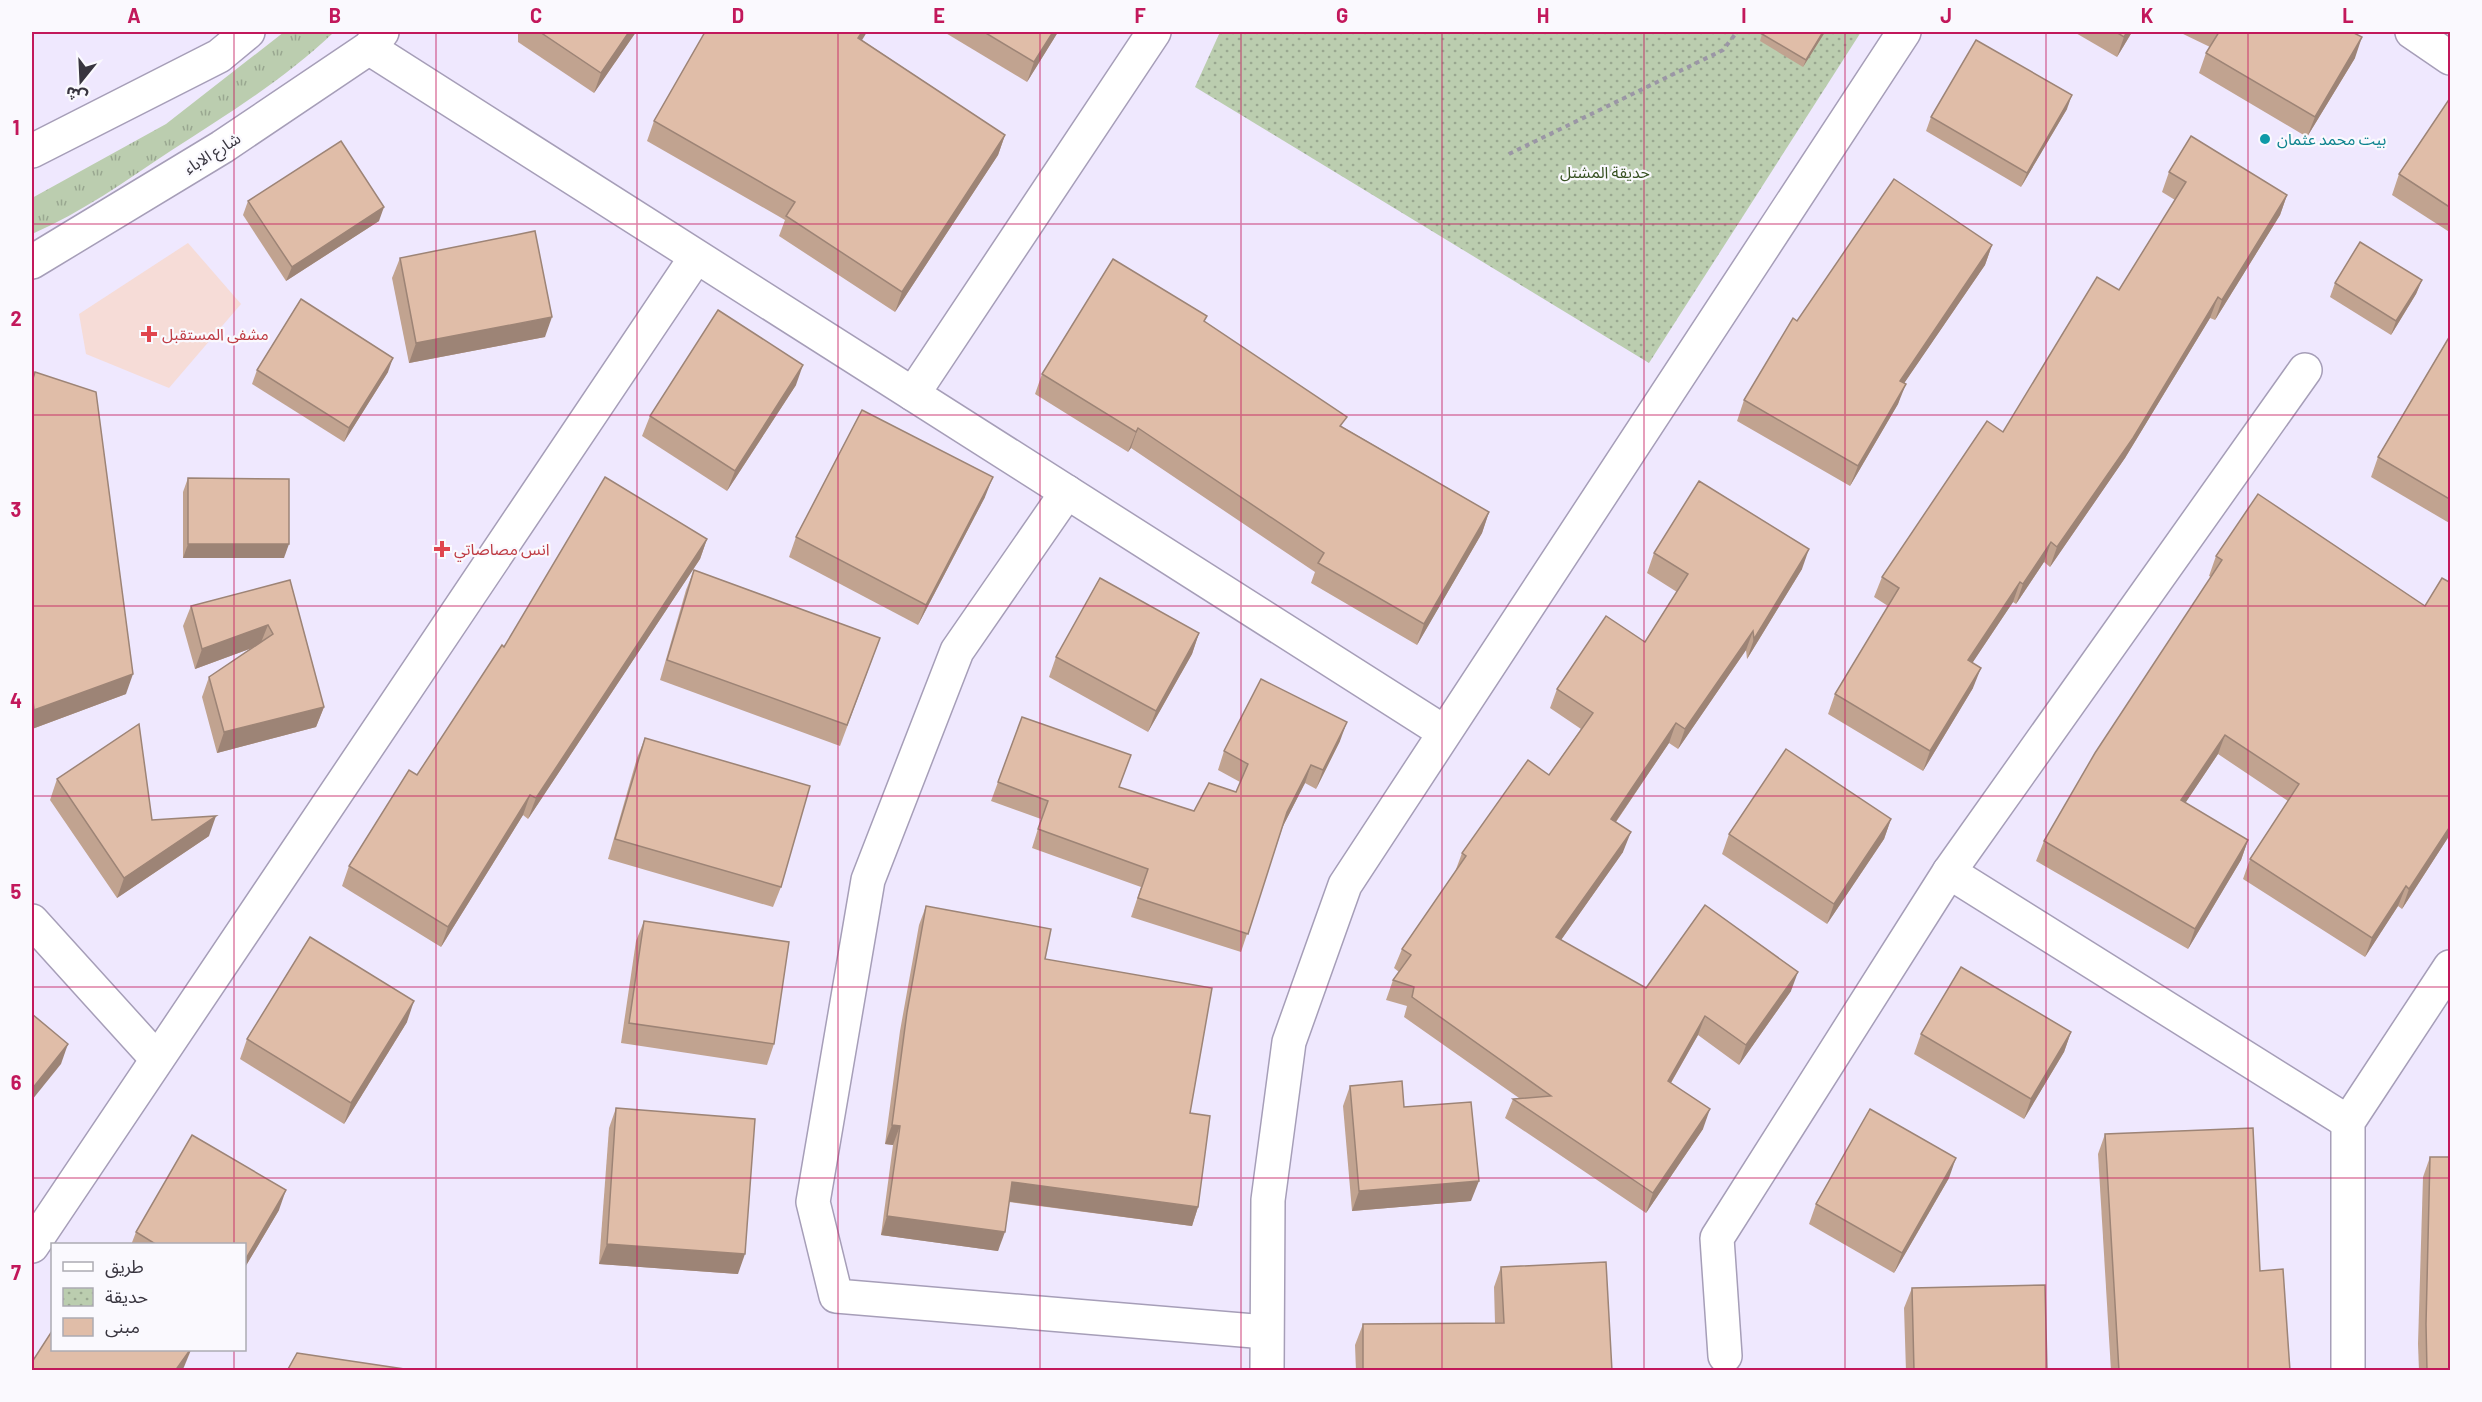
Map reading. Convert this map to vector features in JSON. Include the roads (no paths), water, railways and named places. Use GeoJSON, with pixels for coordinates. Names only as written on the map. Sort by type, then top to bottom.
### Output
{"type":"FeatureCollection","features":[{"type":"Feature","properties":{"kind":"street"},"geometry":{"type":"LineString","coordinates":[[32,151],[219,56],[248,32]]}},
{"type":"Feature","properties":{"kind":"street"},"geometry":{"type":"LineString","coordinates":[[913,394],[1154,32]]}},
{"type":"Feature","properties":{"kind":"street"},"geometry":{"type":"LineString","coordinates":[[1268,1371],[1266,1332],[1268,1200],[1289,1042],[1345,885],[1904,32]]}},
{"type":"Feature","properties":{"kind":"street"},"geometry":{"type":"LineString","coordinates":[[2412,32],[2451,57]]}},
{"type":"Feature","properties":{"kind":"street"},"geometry":{"type":"LineString","coordinates":[[376,40],[696,256],[1444,732]]}},
{"type":"Feature","properties":{"kind":"street","name":"شارع الاباء"},"geometry":{"type":"LineString","coordinates":[[32,261],[222,147],[376,40]]}},
{"type":"Feature","properties":{"kind":"street"},"geometry":{"type":"LineString","coordinates":[[32,1246],[696,256]]}},
{"type":"Feature","properties":{"kind":"street"},"geometry":{"type":"LineString","coordinates":[[1725,1356],[1717,1238],[1949,872],[2305,370]]}},
{"type":"Feature","properties":{"kind":"street"},"geometry":{"type":"LineString","coordinates":[[1067,492],[957,651],[868,879],[813,1202],[836,1296],[1266,1332]]}},
{"type":"Feature","properties":{"kind":"street"},"geometry":{"type":"LineString","coordinates":[[1949,872],[2348,1122]]}},
{"type":"Feature","properties":{"kind":"street"},"geometry":{"type":"LineString","coordinates":[[32,921],[157,1059]]}},
{"type":"Feature","properties":{"kind":"street"},"geometry":{"type":"LineString","coordinates":[[2348,1371],[2348,1122],[2451,967]]}},
{"type":"Feature","properties":{"kind":"place","name":"بيت محمد عثمان"},"geometry":{"type":"Point","coordinates":[2265,139]}},
{"type":"Feature","properties":{"kind":"place","name":"مشفى المستقبل"},"geometry":{"type":"Point","coordinates":[149,334]}},
{"type":"Feature","properties":{"kind":"place","name":"انس مصاصاتي"},"geometry":{"type":"Point","coordinates":[442,549]}},
{"type":"Feature","properties":{"kind":"park label","name":"حديقة المشتل"},"geometry":{"type":"Point","coordinates":[1605,172]}}]}
